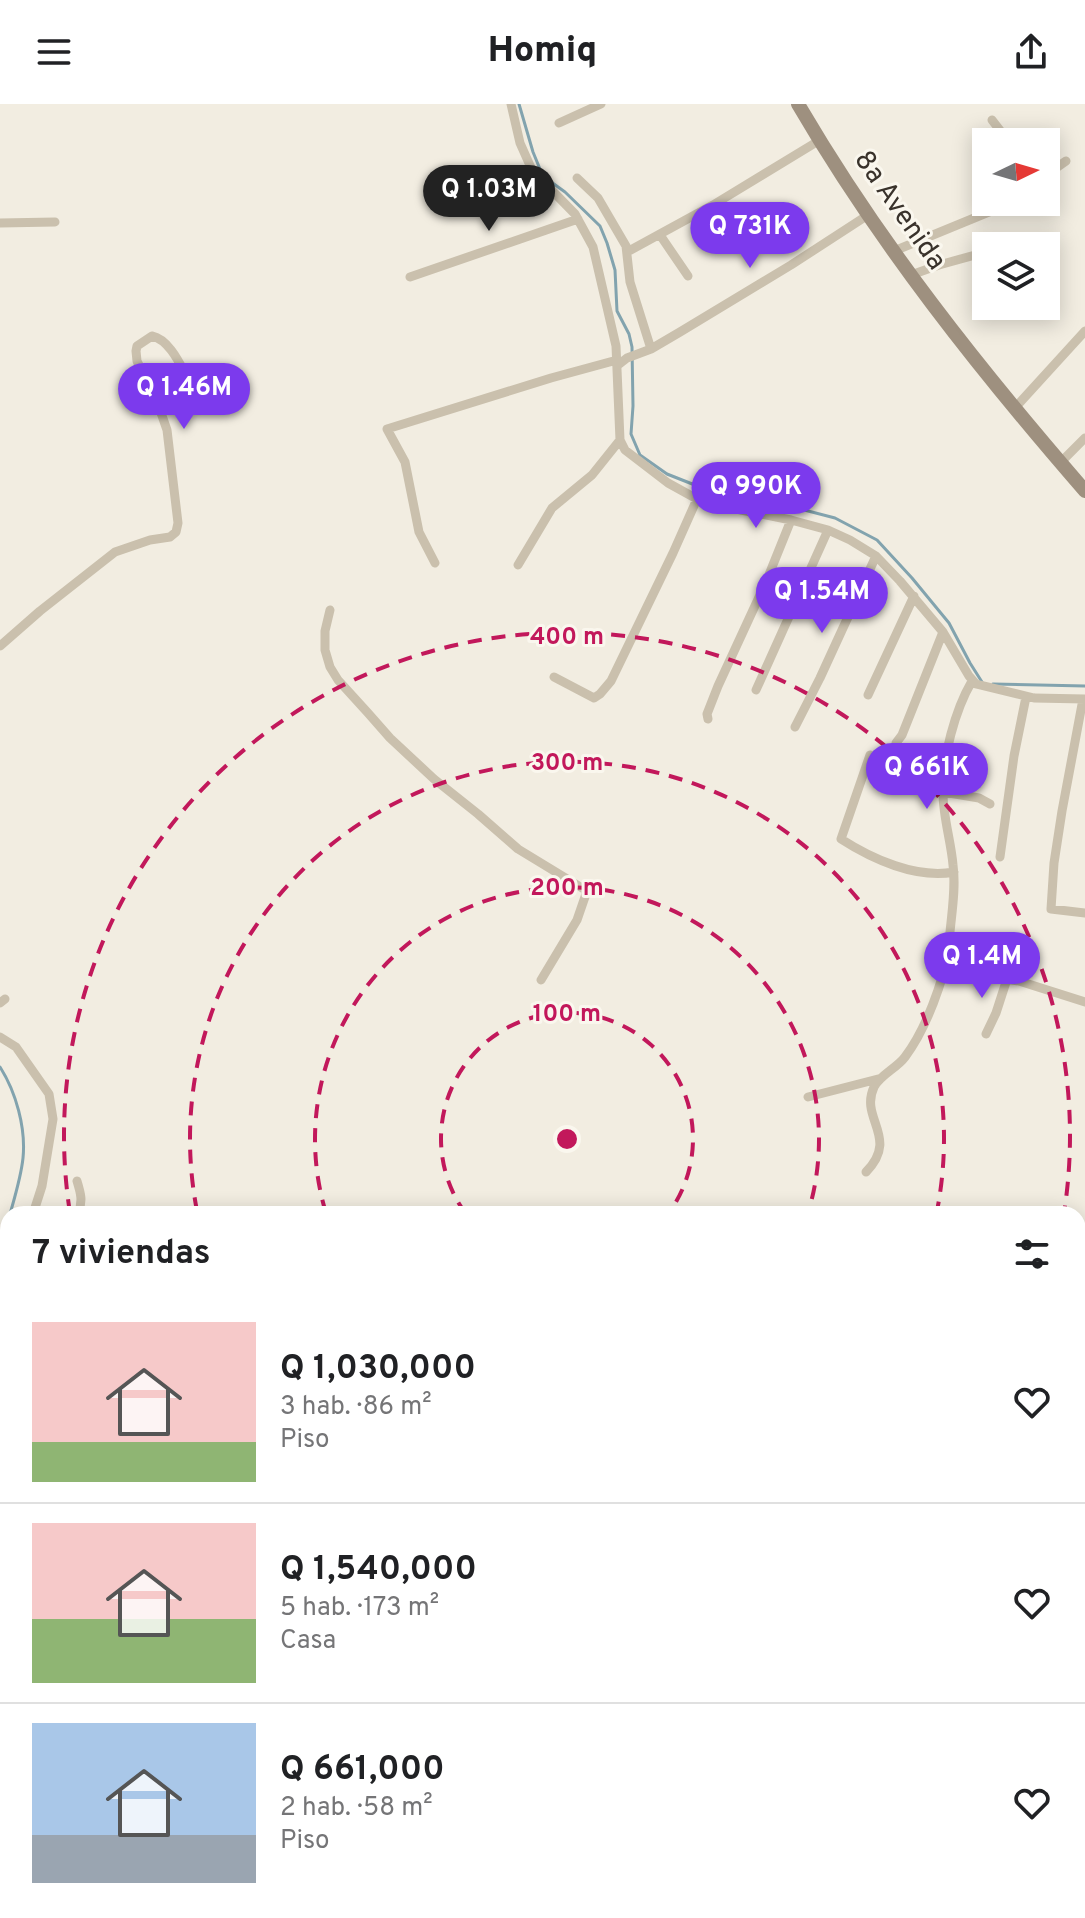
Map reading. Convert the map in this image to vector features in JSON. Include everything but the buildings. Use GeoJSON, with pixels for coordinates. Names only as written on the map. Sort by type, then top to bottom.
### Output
{"type":"FeatureCollection","features":[{"type":"Feature","properties":{"kind":"street"},"geometry":{"type":"LineString","coordinates":[[511,104],[520,143],[532,170],[578,219],[593,247],[620,361],[620,440],[625,450],[668,483],[697,499],[828,530],[876,556],[943,632],[972,681],[981,687],[1026,697],[1084,699],[1062,811],[1051,909],[1085,913]]}},
{"type":"Feature","properties":{"kind":"street"},"geometry":{"type":"LineString","coordinates":[[559,123],[601,104]]}},
{"type":"Feature","properties":{"kind":"street","name":"8a Avenida"},"geometry":{"type":"LineString","coordinates":[[798,104],[868,215],[911,275],[1014,409],[1085,491]]}},
{"type":"Feature","properties":{"kind":"street"},"geometry":{"type":"LineString","coordinates":[[992,120],[998,128]]}},
{"type":"Feature","properties":{"kind":"street"},"geometry":{"type":"LineString","coordinates":[[627,252],[820,140]]}},
{"type":"Feature","properties":{"kind":"street"},"geometry":{"type":"LineString","coordinates":[[1060,165],[1066,161]]}},
{"type":"Feature","properties":{"kind":"street"},"geometry":{"type":"LineString","coordinates":[[577,178],[598,198],[627,252],[630,282],[648,350]]}},
{"type":"Feature","properties":{"kind":"street"},"geometry":{"type":"LineString","coordinates":[[435,563],[419,532],[405,462],[387,429],[477,400],[620,361],[648,350],[868,215]]}},
{"type":"Feature","properties":{"kind":"street"},"geometry":{"type":"LineString","coordinates":[[894,251],[979,216]]}},
{"type":"Feature","properties":{"kind":"street"},"geometry":{"type":"LineString","coordinates":[[410,277],[578,219]]}},
{"type":"Feature","properties":{"kind":"street"},"geometry":{"type":"LineString","coordinates":[[0,223],[55,222]]}},
{"type":"Feature","properties":{"kind":"street"},"geometry":{"type":"LineString","coordinates":[[660,235],[688,276]]}},
{"type":"Feature","properties":{"kind":"street"},"geometry":{"type":"LineString","coordinates":[[911,275],[972,256]]}},
{"type":"Feature","properties":{"kind":"street"},"geometry":{"type":"LineString","coordinates":[[1014,409],[1085,331]]}},
{"type":"Feature","properties":{"kind":"street"},"geometry":{"type":"LineString","coordinates":[[0,646],[115,552],[170,537],[176,532],[178,518],[167,430],[136,358],[137,346],[152,336],[161,339],[191,384]]}},
{"type":"Feature","properties":{"kind":"street"},"geometry":{"type":"LineString","coordinates":[[1060,463],[1085,438]]}},
{"type":"Feature","properties":{"kind":"street"},"geometry":{"type":"LineString","coordinates":[[518,565],[552,508],[592,475],[620,440]]}},
{"type":"Feature","properties":{"kind":"street"},"geometry":{"type":"LineString","coordinates":[[554,677],[594,698],[611,681],[697,499]]}},
{"type":"Feature","properties":{"kind":"street"},"geometry":{"type":"LineString","coordinates":[[708,719],[707,714],[718,686],[791,520]]}},
{"type":"Feature","properties":{"kind":"street"},"geometry":{"type":"LineString","coordinates":[[756,690],[828,530]]}},
{"type":"Feature","properties":{"kind":"street"},"geometry":{"type":"LineString","coordinates":[[795,727],[876,556]]}},
{"type":"Feature","properties":{"kind":"street"},"geometry":{"type":"LineString","coordinates":[[868,695],[914,596]]}},
{"type":"Feature","properties":{"kind":"street"},"geometry":{"type":"LineString","coordinates":[[330,610],[325,650],[330,667],[390,738],[518,849],[587,891],[577,920],[541,980]]}},
{"type":"Feature","properties":{"kind":"street"},"geometry":{"type":"LineString","coordinates":[[896,743],[902,735],[943,632]]}},
{"type":"Feature","properties":{"kind":"street"},"geometry":{"type":"LineString","coordinates":[[972,681],[952,733],[945,765],[945,824],[954,872],[951,964],[973,975],[1007,979],[1085,1002]]}},
{"type":"Feature","properties":{"kind":"street"},"geometry":{"type":"LineString","coordinates":[[1000,857],[1026,697]]}},
{"type":"Feature","properties":{"kind":"street"},"geometry":{"type":"LineString","coordinates":[[870,755],[841,840],[865,854],[911,870],[942,874],[954,872]]}},
{"type":"Feature","properties":{"kind":"street"},"geometry":{"type":"LineString","coordinates":[[943,792],[979,798],[990,804]]}},
{"type":"Feature","properties":{"kind":"street"},"geometry":{"type":"LineString","coordinates":[[950,939],[999,955]]}},
{"type":"Feature","properties":{"kind":"street"},"geometry":{"type":"LineString","coordinates":[[866,1172],[880,1150],[871,1099],[876,1084],[902,1062],[920,1034],[949,954]]}},
{"type":"Feature","properties":{"kind":"street"},"geometry":{"type":"LineString","coordinates":[[986,1034],[1007,979]]}},
{"type":"Feature","properties":{"kind":"street"},"geometry":{"type":"LineString","coordinates":[[0,1037],[16,1047],[49,1094],[53,1119],[36,1206]]}},
{"type":"Feature","properties":{"kind":"street"},"geometry":{"type":"LineString","coordinates":[[808,1097],[885,1076]]}},
{"type":"Feature","properties":{"kind":"street"},"geometry":{"type":"LineString","coordinates":[[77,1181],[82,1195],[81,1206]]}},
{"type":"Feature","properties":{"kind":"waterway"},"geometry":{"type":"LineString","coordinates":[[519,104],[542,174]]}},
{"type":"Feature","properties":{"kind":"waterway"},"geometry":{"type":"LineString","coordinates":[[547,179],[600,226],[607,243],[615,270],[617,311],[632,347],[631,434],[640,455],[667,474],[710,491],[835,518],[877,540],[949,623],[982,682]]}},
{"type":"Feature","properties":{"kind":"waterway"},"geometry":{"type":"LineString","coordinates":[[993,684],[1085,686]]}},
{"type":"Feature","properties":{"kind":"waterway"},"geometry":{"type":"LineString","coordinates":[[0,1067],[15,1099],[23,1135],[22,1165],[12,1206]]}}]}
